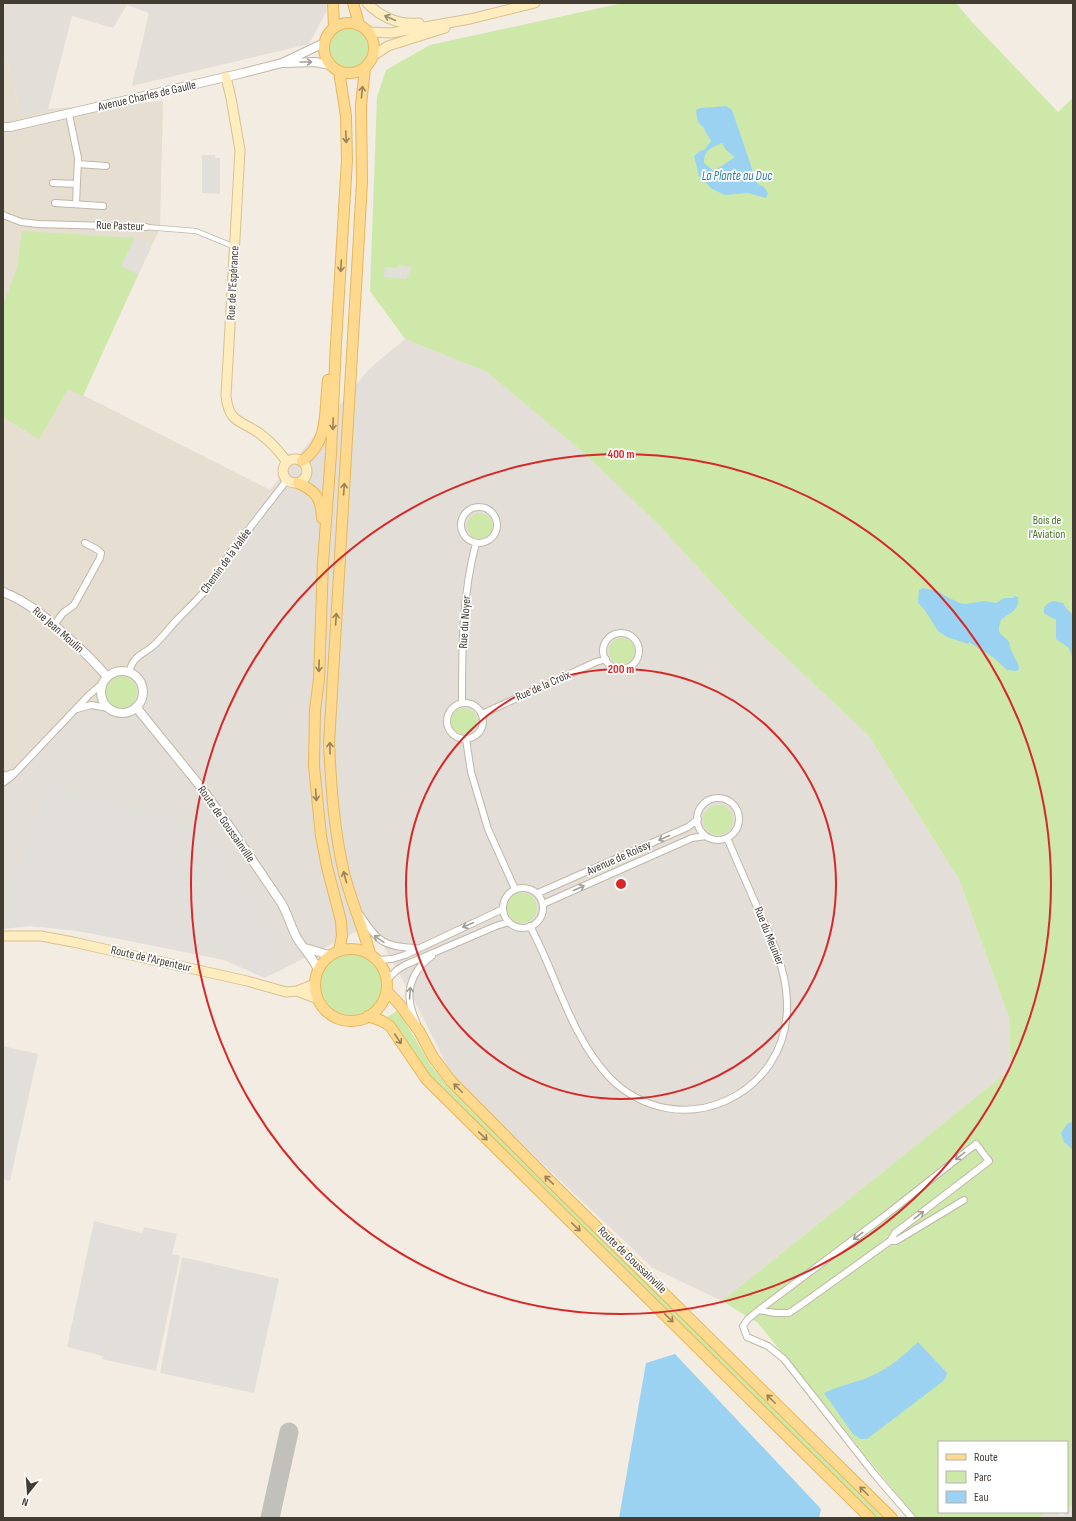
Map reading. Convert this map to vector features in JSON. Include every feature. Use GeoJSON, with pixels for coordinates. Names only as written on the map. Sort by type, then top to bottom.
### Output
{"type":"FeatureCollection","features":[{"type":"Feature","properties":{"kind":"main road"},"geometry":{"type":"LineString","coordinates":[[333,3],[334,28]]}},
{"type":"Feature","properties":{"kind":"main road"},"geometry":{"type":"LineString","coordinates":[[353,3],[359,24]]}},
{"type":"Feature","properties":{"kind":"main road"},"geometry":{"type":"LineString","coordinates":[[367,3],[390,19],[409,24],[453,18],[470,19]]}},
{"type":"Feature","properties":{"kind":"main road"},"geometry":{"type":"LineString","coordinates":[[369,32],[391,33],[470,19],[535,3]]}},
{"type":"Feature","properties":{"kind":"main road"},"geometry":{"type":"LineString","coordinates":[[374,55],[388,46],[470,19]]}},
{"type":"Feature","properties":{"kind":"main road"},"geometry":{"type":"LineString","coordinates":[[346,22],[359,24],[369,32],[374,43],[374,55],[372,60],[365,68],[352,73],[339,71],[330,64],[326,58],[324,43],[329,32],[334,28],[346,22]]}},
{"type":"Feature","properties":{"kind":"main road"},"geometry":{"type":"LineString","coordinates":[[339,71],[346,116],[347,160],[331,454],[323,562],[319,679],[315,710],[314,766],[321,836],[327,867],[341,921],[342,936],[334,953],[318,970],[315,991],[323,1007],[330,1013],[338,1018],[354,1020],[368,1016],[380,1006],[387,991],[387,980],[382,966],[374,957],[366,938],[352,902],[344,873],[335,830],[329,743],[362,181],[361,105],[365,68]]}},
{"type":"Feature","properties":{"kind":"main road","name":"Rue de l'Espérance"},"geometry":{"type":"LineString","coordinates":[[226,77],[240,150],[226,396],[227,407],[232,417],[258,433],[276,448],[287,462]]}},
{"type":"Feature","properties":{"kind":"main road"},"geometry":{"type":"LineString","coordinates":[[302,461],[318,446],[323,434],[328,382],[336,343]]}},
{"type":"Feature","properties":{"kind":"main road"},"geometry":{"type":"LineString","coordinates":[[298,483],[305,478],[307,467],[302,461],[294,459],[287,462],[284,469],[287,480],[308,487],[317,494],[322,508],[323,562]]}},
{"type":"Feature","properties":{"kind":"main road","name":"Route de l'Arpenteur"},"geometry":{"type":"LineString","coordinates":[[3,936],[41,936],[73,942],[247,981],[286,992],[297,991],[315,984]]}},
{"type":"Feature","properties":{"kind":"main road"},"geometry":{"type":"LineString","coordinates":[[334,953],[349,949],[360,950],[374,957]]}},
{"type":"Feature","properties":{"kind":"main road","name":"Route de l'Arpenteur"},"geometry":{"type":"LineString","coordinates":[[297,991],[318,999]]}},
{"type":"Feature","properties":{"kind":"main road","name":"Route de Goussainville"},"geometry":{"type":"LineString","coordinates":[[387,991],[400,1005],[419,1031],[433,1057],[451,1081],[546,1177],[892,1518]]}},
{"type":"Feature","properties":{"kind":"main road","name":"Route de Goussainville"},"geometry":{"type":"LineString","coordinates":[[368,1016],[382,1021],[390,1026],[426,1079],[870,1518]]}},
{"type":"Feature","properties":{"kind":"street","name":"Avenue Charles de Gaulle"},"geometry":{"type":"LineString","coordinates":[[3,132],[7,127],[69,114],[282,63],[324,43]]}},
{"type":"Feature","properties":{"kind":"street","name":"Avenue Charles de Gaulle"},"geometry":{"type":"LineString","coordinates":[[282,63],[315,62],[330,64]]}},
{"type":"Feature","properties":{"kind":"street"},"geometry":{"type":"LineString","coordinates":[[69,114],[78,158],[76,204]]}},
{"type":"Feature","properties":{"kind":"street"},"geometry":{"type":"LineString","coordinates":[[78,164],[106,166]]}},
{"type":"Feature","properties":{"kind":"street"},"geometry":{"type":"LineString","coordinates":[[53,183],[77,184]]}},
{"type":"Feature","properties":{"kind":"street"},"geometry":{"type":"LineString","coordinates":[[55,203],[103,206]]}},
{"type":"Feature","properties":{"kind":"street","name":"Rue Pasteur"},"geometry":{"type":"LineString","coordinates":[[3,215],[21,222],[38,224],[146,227],[196,231],[235,247]]}},
{"type":"Feature","properties":{"kind":"street","name":"Chemin de la Vallée"},"geometry":{"type":"LineString","coordinates":[[129,672],[138,656],[153,646],[199,598],[224,566],[228,556],[287,480]]}},
{"type":"Feature","properties":{"kind":"street"},"geometry":{"type":"LineString","coordinates":[[473,508],[484,508],[494,514],[498,526],[493,537],[488,541],[476,543],[466,538],[461,527],[462,521],[468,511],[473,508]]}},
{"type":"Feature","properties":{"kind":"street"},"geometry":{"type":"LineString","coordinates":[[54,625],[63,613],[74,605],[100,558],[101,553],[98,550],[85,543]]}},
{"type":"Feature","properties":{"kind":"street","name":"Rue du Noyer"},"geometry":{"type":"LineString","coordinates":[[462,702],[462,642],[471,560],[476,543]]}},
{"type":"Feature","properties":{"kind":"street","name":"Rue Jean Moulin"},"geometry":{"type":"LineString","coordinates":[[3,592],[24,601],[54,625],[100,668],[105,680]]}},
{"type":"Feature","properties":{"kind":"street"},"geometry":{"type":"LineString","coordinates":[[618,633],[628,634],[632,636],[638,644],[638,657],[630,667],[614,667],[606,659],[604,648],[606,642],[613,635],[618,633]]}},
{"type":"Feature","properties":{"kind":"street","name":"Rue de la Croix"},"geometry":{"type":"LineString","coordinates":[[482,714],[596,662],[606,659]]}},
{"type":"Feature","properties":{"kind":"street"},"geometry":{"type":"LineString","coordinates":[[3,783],[105,680],[117,672],[129,672],[140,681],[142,695],[140,702],[136,708],[130,711],[123,713],[116,712],[108,708],[91,705],[76,710]]}},
{"type":"Feature","properties":{"kind":"street"},"geometry":{"type":"LineString","coordinates":[[105,680],[101,690],[101,697],[108,708]]}},
{"type":"Feature","properties":{"kind":"street"},"geometry":{"type":"LineString","coordinates":[[462,702],[474,705],[482,714],[482,726],[480,731],[471,738],[460,739],[451,733],[446,722],[448,712],[457,704],[462,702]]}},
{"type":"Feature","properties":{"kind":"street","name":"Route de Goussainville"},"geometry":{"type":"LineString","coordinates":[[136,708],[200,786],[230,827],[288,913],[297,938],[313,959],[318,970]]}},
{"type":"Feature","properties":{"kind":"street"},"geometry":{"type":"LineString","coordinates":[[466,739],[471,772],[488,828],[514,889]]}},
{"type":"Feature","properties":{"kind":"street"},"geometry":{"type":"LineString","coordinates":[[3,776],[15,772]]}},
{"type":"Feature","properties":{"kind":"street"},"geometry":{"type":"LineString","coordinates":[[714,799],[720,799],[732,804],[739,815],[739,821],[735,832],[727,838],[720,840],[712,839],[706,836],[699,826],[698,819],[702,806],[714,799]]}},
{"type":"Feature","properties":{"kind":"street","name":"Avenue de Roissy"},"geometry":{"type":"LineString","coordinates":[[538,893],[688,827],[698,819]]}},
{"type":"Feature","properties":{"kind":"street","name":"Avenue de Roissy"},"geometry":{"type":"LineString","coordinates":[[543,904],[692,838],[706,836]]}},
{"type":"Feature","properties":{"kind":"street","name":"Rue du Meunier"},"geometry":{"type":"LineString","coordinates":[[530,926],[580,1036],[601,1067],[622,1088],[647,1103],[671,1109],[693,1110],[705,1108],[730,1100],[760,1077],[772,1062],[781,1043],[786,1024],[787,1000],[784,976],[777,951],[727,838]]}},
{"type":"Feature","properties":{"kind":"street"},"geometry":{"type":"LineString","coordinates":[[527,888],[538,893],[543,904],[542,915],[536,924],[519,927],[509,922],[503,909],[506,897],[514,889],[527,888]]}},
{"type":"Feature","properties":{"kind":"street"},"geometry":{"type":"LineString","coordinates":[[352,902],[374,935],[382,941],[401,948],[416,948]]}},
{"type":"Feature","properties":{"kind":"street"},"geometry":{"type":"LineString","coordinates":[[374,957],[392,959],[405,955],[416,948],[503,909]]}},
{"type":"Feature","properties":{"kind":"street"},"geometry":{"type":"LineString","coordinates":[[387,980],[397,970],[405,965],[496,926],[509,922]]}},
{"type":"Feature","properties":{"kind":"street"},"geometry":{"type":"LineString","coordinates":[[305,948],[334,953]]}},
{"type":"Feature","properties":{"kind":"street"},"geometry":{"type":"LineString","coordinates":[[419,1031],[410,1003],[411,985],[415,973],[424,961],[445,948]]}},
{"type":"Feature","properties":{"kind":"street"},"geometry":{"type":"LineString","coordinates":[[759,1310],[775,1313],[789,1313],[890,1241],[895,1233],[989,1161],[976,1144],[882,1218],[759,1310],[748,1319],[743,1326],[747,1337],[768,1346],[784,1359],[870,1470],[912,1518]]}},
{"type":"Feature","properties":{"kind":"street"},"geometry":{"type":"LineString","coordinates":[[890,1241],[896,1241],[964,1200]]}},
{"type":"Feature","properties":{"kind":"shaded area"},"geometry":{"type":"Polygon","coordinates":[[[3,3],[326,3],[327,10],[309,44],[132,86],[149,13],[127,5],[113,28],[72,16],[48,109],[21,116],[8,63],[3,61],[3,3]]]}},
{"type":"Feature","properties":{"kind":"shaded area"},"geometry":{"type":"Polygon","coordinates":[[[3,61],[8,63],[21,116],[48,109],[163,101],[160,228],[83,395],[270,490],[200,596],[143,666],[76,715],[3,785],[3,61]]]}},
{"type":"Feature","properties":{"kind":"shaded area"},"geometry":{"type":"Polygon","coordinates":[[[202,155],[215,155],[215,158],[220,158],[220,194],[202,193],[202,155]]]}},
{"type":"Feature","properties":{"kind":"shaded area"},"geometry":{"type":"Polygon","coordinates":[[[135,238],[151,245],[138,274],[121,266],[135,238]]]}},
{"type":"Feature","properties":{"kind":"shaded area"},"geometry":{"type":"Polygon","coordinates":[[[399,265],[412,267],[406,279],[384,277],[385,267],[398,268],[399,265]]]}},
{"type":"Feature","properties":{"kind":"shaded area"},"geometry":{"type":"Polygon","coordinates":[[[405,339],[487,372],[579,448],[659,525],[744,618],[868,735],[959,879],[1009,1018],[1011,1069],[722,1301],[653,1268],[455,1081],[415,1002],[371,924],[265,978],[224,960],[79,931],[30,926],[3,929],[3,785],[76,715],[143,666],[200,596],[270,490],[369,369],[405,339]]]}},
{"type":"Feature","properties":{"kind":"shaded area"},"geometry":{"type":"Polygon","coordinates":[[[296,510],[303,513],[301,540],[295,536],[296,510]]]}},
{"type":"Feature","properties":{"kind":"shaded area"},"geometry":{"type":"Polygon","coordinates":[[[295,559],[300,562],[298,584],[293,583],[295,559]]]}},
{"type":"Feature","properties":{"kind":"shaded area"},"geometry":{"type":"Polygon","coordinates":[[[220,575],[226,576],[209,597],[151,658],[145,657],[204,595],[220,575]]]}},
{"type":"Feature","properties":{"kind":"shaded area"},"geometry":{"type":"Polygon","coordinates":[[[46,784],[198,826],[284,946],[262,975],[235,957],[40,925],[3,925],[46,784]]]}},
{"type":"Feature","properties":{"kind":"shaded area"},"geometry":{"type":"Polygon","coordinates":[[[3,1046],[38,1054],[10,1181],[3,1179],[3,1046]]]}},
{"type":"Feature","properties":{"kind":"shaded area"},"geometry":{"type":"Polygon","coordinates":[[[94,1221],[142,1233],[145,1227],[177,1234],[172,1254],[180,1256],[156,1371],[102,1359],[103,1356],[67,1347],[94,1221]]]}},
{"type":"Feature","properties":{"kind":"shaded area"},"geometry":{"type":"Polygon","coordinates":[[[182,1257],[279,1279],[254,1393],[160,1373],[182,1257]]]}},
{"type":"Feature","properties":{"kind":"shaded area"},"geometry":{"type":"Polygon","coordinates":[[[1073,1504],[1073,1518],[1037,1518],[1046,1513],[1058,1513],[1062,1516],[1068,1513],[1073,1504]]]}},
{"type":"Feature","properties":{"kind":"green space","name":"Bois de l'Aviation"},"geometry":{"type":"Polygon","coordinates":[[[623,3],[956,3],[972,22],[1058,112],[1073,98],[1073,1504],[1068,1509],[1068,1441],[938,1441],[938,1513],[1046,1513],[1037,1518],[916,1518],[758,1323],[722,1301],[1011,1069],[1009,1018],[959,879],[868,735],[744,618],[659,525],[583,452],[487,372],[405,339],[370,291],[377,97],[386,70],[430,45],[623,3]]]}},
{"type":"Feature","properties":{"kind":"green space"},"geometry":{"type":"Polygon","coordinates":[[[352,28],[359,31],[365,37],[368,48],[367,56],[359,65],[352,68],[344,68],[337,65],[329,56],[328,44],[331,37],[340,29],[352,28]]]}},
{"type":"Feature","properties":{"kind":"green space"},"geometry":{"type":"Polygon","coordinates":[[[22,231],[135,238],[121,266],[138,274],[83,396],[68,389],[39,439],[3,417],[3,306],[17,268],[22,231]]]}},
{"type":"Feature","properties":{"kind":"green space"},"geometry":{"type":"Polygon","coordinates":[[[480,513],[489,517],[493,526],[489,535],[480,539],[471,535],[467,526],[471,517],[480,513]]]}},
{"type":"Feature","properties":{"kind":"green space"},"geometry":{"type":"Polygon","coordinates":[[[622,638],[631,642],[635,651],[631,660],[622,664],[613,660],[609,651],[613,642],[622,638]]]}},
{"type":"Feature","properties":{"kind":"green space"},"geometry":{"type":"Polygon","coordinates":[[[118,676],[124,676],[134,683],[137,692],[136,698],[130,705],[124,708],[118,708],[108,701],[105,695],[105,689],[112,679],[118,676]]]}},
{"type":"Feature","properties":{"kind":"green space"},"geometry":{"type":"Polygon","coordinates":[[[464,708],[473,712],[477,721],[473,730],[464,734],[455,730],[451,721],[455,712],[464,708]]]}},
{"type":"Feature","properties":{"kind":"green space"},"geometry":{"type":"Polygon","coordinates":[[[718,805],[729,809],[733,820],[729,831],[718,835],[707,831],[703,820],[707,809],[718,805]]]}},
{"type":"Feature","properties":{"kind":"green space"},"geometry":{"type":"Polygon","coordinates":[[[522,893],[533,897],[537,908],[533,919],[522,923],[511,919],[507,908],[511,897],[522,893]]]}},
{"type":"Feature","properties":{"kind":"green space"},"geometry":{"type":"Polygon","coordinates":[[[351,953],[363,955],[373,962],[380,972],[382,984],[380,996],[373,1006],[363,1013],[351,1015],[339,1013],[329,1006],[322,996],[320,984],[322,972],[329,962],[339,955],[351,953]]]}},
{"type":"Feature","properties":{"kind":"green space"},"geometry":{"type":"Polygon","coordinates":[[[398,1010],[430,1064],[444,1082],[887,1518],[875,1518],[434,1083],[386,1018],[398,1010]]]}},
{"type":"Feature","properties":{"kind":"water","name":"La Plante au Duc"},"geometry":{"type":"Polygon","coordinates":[[[726,106],[732,110],[757,183],[765,188],[768,193],[766,198],[748,193],[725,195],[712,189],[699,176],[694,156],[700,151],[704,150],[711,141],[703,127],[698,122],[696,112],[697,109],[726,106]],[[722,143],[711,148],[705,155],[704,163],[714,171],[735,157],[726,150],[722,143]]]}},
{"type":"Feature","properties":{"kind":"water"},"geometry":{"type":"Polygon","coordinates":[[[923,588],[938,591],[945,596],[965,604],[985,601],[996,603],[1004,598],[1013,598],[1014,596],[1018,597],[1016,609],[1001,620],[999,632],[1009,642],[1019,669],[1017,671],[1007,670],[994,658],[969,642],[968,644],[947,637],[938,631],[924,609],[918,603],[919,590],[923,588]]]}},
{"type":"Feature","properties":{"kind":"water"},"geometry":{"type":"Polygon","coordinates":[[[1054,601],[1063,603],[1073,615],[1073,659],[1069,648],[1056,639],[1056,620],[1044,613],[1044,608],[1046,605],[1054,601]]]}},
{"type":"Feature","properties":{"kind":"water"},"geometry":{"type":"Polygon","coordinates":[[[1073,1121],[1073,1150],[1064,1142],[1061,1133],[1067,1124],[1073,1121]]]}},
{"type":"Feature","properties":{"kind":"water"},"geometry":{"type":"Polygon","coordinates":[[[918,1342],[947,1373],[946,1377],[942,1382],[867,1439],[861,1439],[853,1434],[824,1393],[878,1373],[896,1361],[918,1342]]]}},
{"type":"Feature","properties":{"kind":"water"},"geometry":{"type":"Polygon","coordinates":[[[675,1354],[821,1509],[819,1518],[619,1518],[646,1363],[675,1354]]]}},
{"type":"Feature","properties":{"kind":"taxiway"},"geometry":{"type":"LineString","coordinates":[[270,1518],[289,1432]]}}]}
